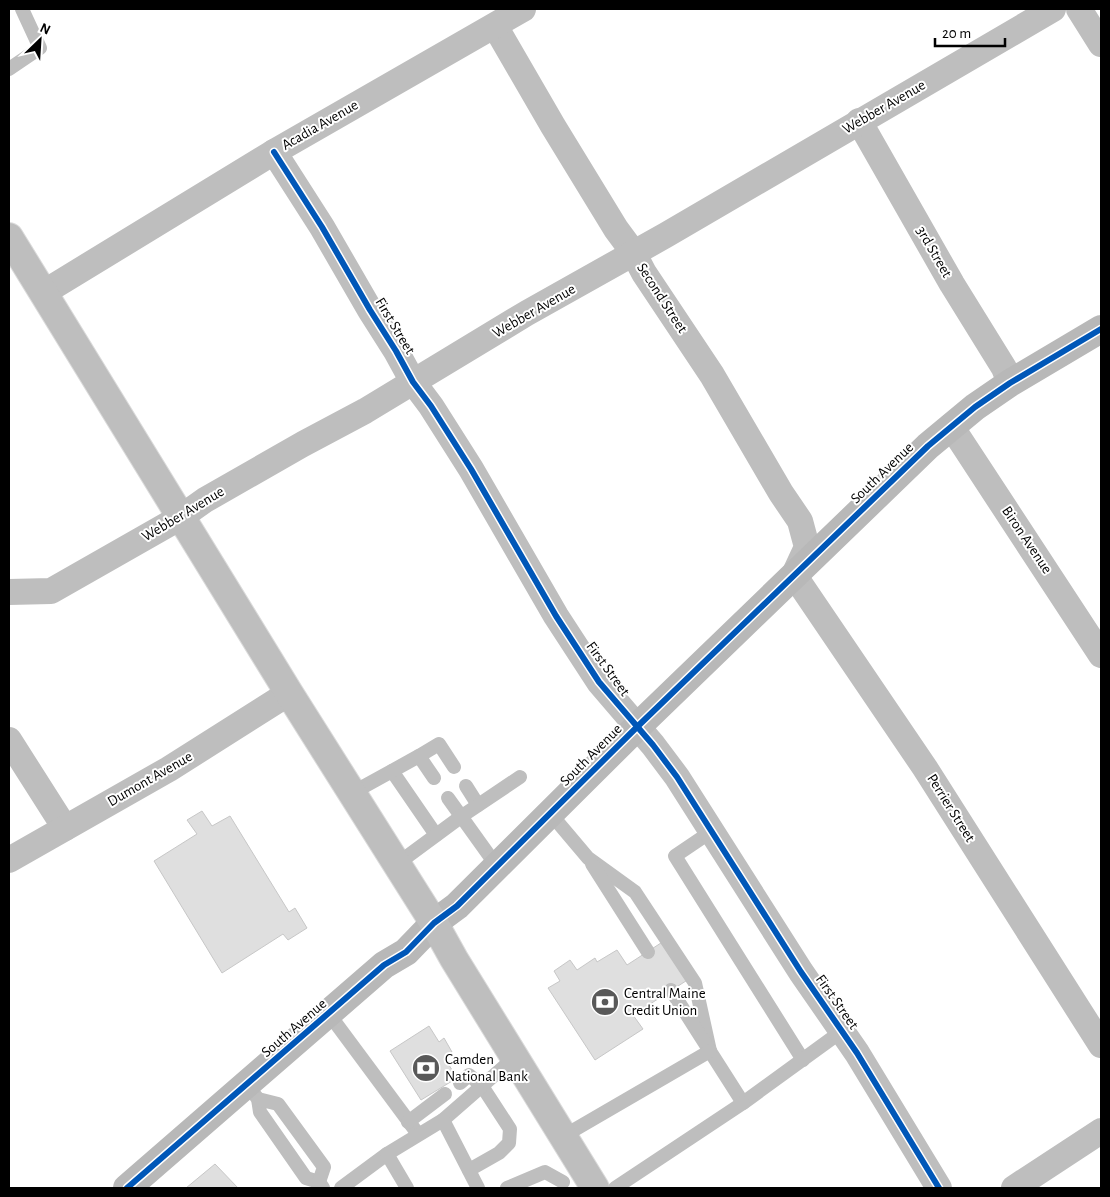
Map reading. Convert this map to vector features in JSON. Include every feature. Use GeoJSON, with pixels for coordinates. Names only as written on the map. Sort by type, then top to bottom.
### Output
{"type":"FeatureCollection","features":[{"type":"Feature","properties":{"kind":"highway"},"geometry":{"type":"LineString","coordinates":[[9,239],[434,923],[562,1137],[575,1183]]}},
{"type":"Feature","properties":{"kind":"street","name":"Acadia Avenue"},"geometry":{"type":"LineString","coordinates":[[43,292],[274,152],[523,9]]}},
{"type":"Feature","properties":{"kind":"street","name":"Webber Avenue"},"geometry":{"type":"LineString","coordinates":[[9,592],[51,591],[181,517],[205,500],[303,444],[365,412],[527,313],[674,230],[1052,9]]}},
{"type":"Feature","properties":{"kind":"street"},"geometry":{"type":"LineString","coordinates":[[1079,9],[1101,44]]}},
{"type":"Feature","properties":{"kind":"street","name":"Second Street"},"geometry":{"type":"LineString","coordinates":[[495,26],[616,229],[633,252],[712,376],[781,493],[800,521],[807,547],[794,575]]}},
{"type":"Feature","properties":{"kind":"street","name":"3rd Street"},"geometry":{"type":"LineString","coordinates":[[859,121],[952,284],[1004,368],[1010,383]]}},
{"type":"Feature","properties":{"kind":"street","name":"First Street"},"geometry":{"type":"LineString","coordinates":[[274,152],[322,227],[413,382],[471,469],[556,616],[593,674],[653,745],[677,777],[801,972],[842,1031],[940,1188]]}},
{"type":"Feature","properties":{"kind":"street","name":"South Avenue"},"geometry":{"type":"LineString","coordinates":[[127,1188],[252,1092],[329,1014],[384,965],[406,952],[434,923],[457,906],[496,865],[637,727],[928,446],[975,407],[1010,383],[1101,329]]}},
{"type":"Feature","properties":{"kind":"street","name":"Biron Avenue"},"geometry":{"type":"LineString","coordinates":[[951,426],[1101,655]]}},
{"type":"Feature","properties":{"kind":"street","name":"Perrier Street"},"geometry":{"type":"LineString","coordinates":[[794,575],[925,768],[1101,1045]]}},
{"type":"Feature","properties":{"kind":"street","name":"Dumont Avenue"},"geometry":{"type":"LineString","coordinates":[[9,860],[169,770],[289,692]]}},
{"type":"Feature","properties":{"kind":"street"},"geometry":{"type":"LineString","coordinates":[[9,740],[64,828]]}},
{"type":"Feature","properties":{"kind":"street"},"geometry":{"type":"LineString","coordinates":[[1014,1188],[1101,1132]]}},
{"type":"Feature","properties":{"kind":"lane"},"geometry":{"type":"LineString","coordinates":[[9,69],[40,48],[22,9]]}},
{"type":"Feature","properties":{"kind":"lane"},"geometry":{"type":"LineString","coordinates":[[352,793],[439,744],[454,767]]}},
{"type":"Feature","properties":{"kind":"lane"},"geometry":{"type":"LineString","coordinates":[[419,756],[434,778]]}},
{"type":"Feature","properties":{"kind":"lane"},"geometry":{"type":"LineString","coordinates":[[392,771],[436,835]]}},
{"type":"Feature","properties":{"kind":"lane"},"geometry":{"type":"LineString","coordinates":[[397,864],[520,776]]}},
{"type":"Feature","properties":{"kind":"lane"},"geometry":{"type":"LineString","coordinates":[[466,786],[478,805]]}},
{"type":"Feature","properties":{"kind":"lane"},"geometry":{"type":"LineString","coordinates":[[448,798],[496,865]]}},
{"type":"Feature","properties":{"kind":"lane"},"geometry":{"type":"LineString","coordinates":[[550,813],[588,858],[648,952]]}},
{"type":"Feature","properties":{"kind":"lane"},"geometry":{"type":"LineString","coordinates":[[712,831],[675,856],[803,1060]]}},
{"type":"Feature","properties":{"kind":"lane"},"geometry":{"type":"LineString","coordinates":[[588,858],[635,892],[695,983],[710,1051]]}},
{"type":"Feature","properties":{"kind":"lane"},"geometry":{"type":"LineString","coordinates":[[671,990],[743,1103]]}},
{"type":"Feature","properties":{"kind":"lane"},"geometry":{"type":"LineString","coordinates":[[329,1014],[418,1134]]}},
{"type":"Feature","properties":{"kind":"lane"},"geometry":{"type":"LineString","coordinates":[[615,1188],[743,1103],[842,1031]]}},
{"type":"Feature","properties":{"kind":"lane"},"geometry":{"type":"LineString","coordinates":[[562,1137],[710,1051]]}},
{"type":"Feature","properties":{"kind":"lane"},"geometry":{"type":"LineString","coordinates":[[341,1188],[387,1154],[443,1120],[514,1058]]}},
{"type":"Feature","properties":{"kind":"lane"},"geometry":{"type":"LineString","coordinates":[[460,1083],[469,1075],[482,1086],[510,1129],[509,1143],[499,1153],[469,1170]]}},
{"type":"Feature","properties":{"kind":"lane"},"geometry":{"type":"LineString","coordinates":[[252,1092],[278,1104],[324,1167],[321,1185],[306,1178],[260,1112],[252,1092]]}},
{"type":"Feature","properties":{"kind":"lane"},"geometry":{"type":"LineString","coordinates":[[408,1122],[445,1094]]}},
{"type":"Feature","properties":{"kind":"lane"},"geometry":{"type":"LineString","coordinates":[[443,1120],[478,1188]]}},
{"type":"Feature","properties":{"kind":"lane"},"geometry":{"type":"LineString","coordinates":[[387,1154],[407,1188]]}},
{"type":"Feature","properties":{"kind":"lane"},"geometry":{"type":"LineString","coordinates":[[507,1188],[545,1172],[575,1183]]}},
{"type":"Feature","properties":{"kind":"building"},"geometry":{"type":"Polygon","coordinates":[[[202,811],[212,826],[230,816],[289,912],[295,908],[307,928],[288,940],[283,934],[222,973],[154,861],[197,834],[187,820],[202,811]]]}},
{"type":"Feature","properties":{"kind":"building","name":"Central Maine Credit Union"},"geometry":{"type":"Polygon","coordinates":[[[664,941],[689,979],[633,1015],[643,1029],[595,1060],[548,988],[560,981],[554,971],[570,960],[577,970],[595,958],[597,962],[617,950],[627,965],[664,941]]]}},
{"type":"Feature","properties":{"kind":"building","name":"Camden National Bank"},"geometry":{"type":"Polygon","coordinates":[[[429,1026],[439,1042],[444,1038],[452,1052],[444,1057],[457,1078],[421,1100],[390,1051],[429,1026]]]}},
{"type":"Feature","properties":{"kind":"building"},"geometry":{"type":"Polygon","coordinates":[[[215,1164],[238,1188],[186,1188],[215,1164]]]}},
{"type":"Feature","properties":{"kind":"cycle path"},"geometry":{"type":"LineString","coordinates":[[274,152],[322,227],[413,382],[431,406],[471,469],[556,616],[599,682],[653,745],[677,777],[801,972],[857,1053],[939,1188]]}},
{"type":"Feature","properties":{"kind":"cycle path"},"geometry":{"type":"LineString","coordinates":[[127,1188],[384,965],[406,952],[434,923],[457,906],[637,727],[928,446],[975,407],[1010,383],[1101,329]]}},
{"type":"Feature","properties":{"kind":"place","name":"Central Maine Credit Union"},"geometry":{"type":"Point","coordinates":[605,1002]}},
{"type":"Feature","properties":{"kind":"place","name":"Camden National Bank"},"geometry":{"type":"Point","coordinates":[426,1068]}}]}
